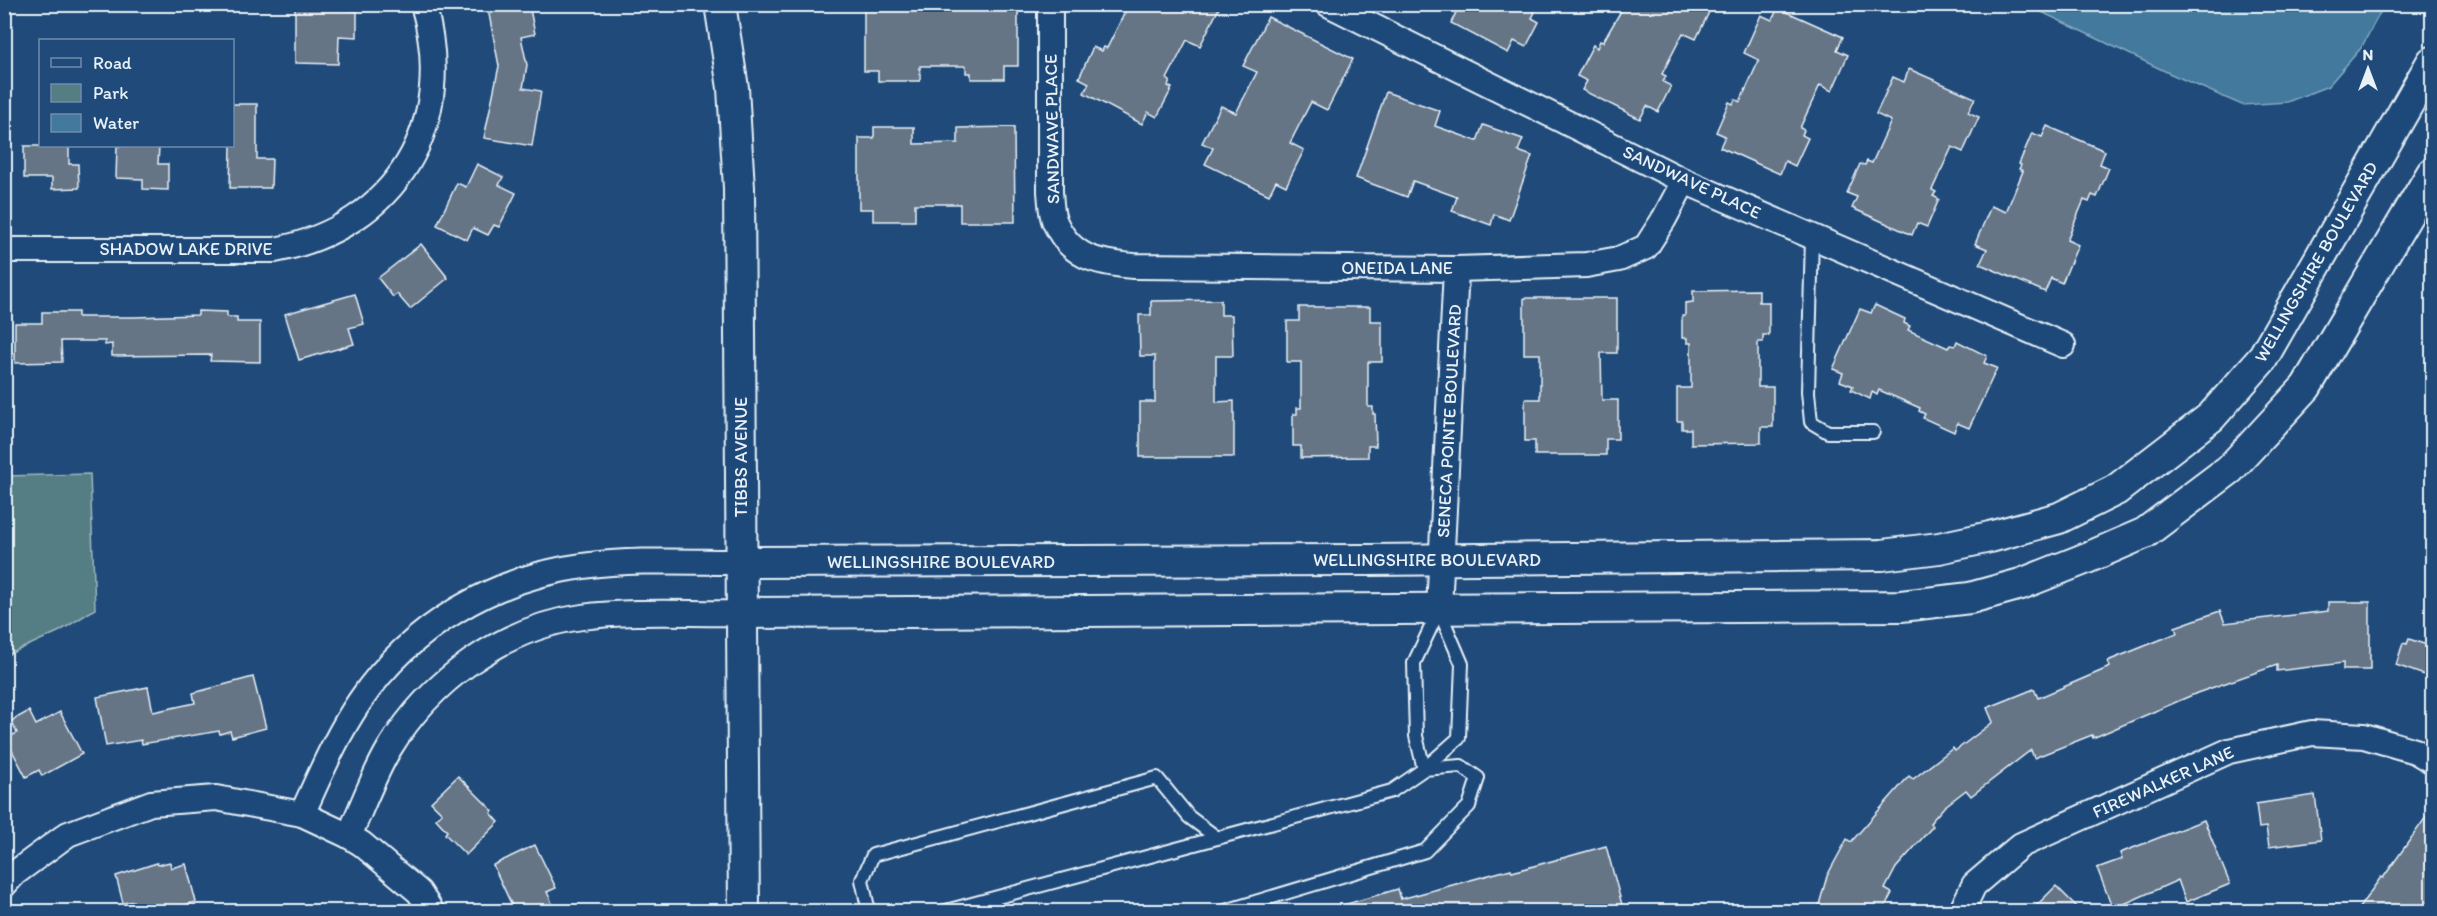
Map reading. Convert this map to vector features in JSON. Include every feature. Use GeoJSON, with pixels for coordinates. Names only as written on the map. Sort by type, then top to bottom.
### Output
{"type":"FeatureCollection","features":[{"type":"Feature","properties":{"kind":"street","name":"SHADOW LAKE DRIVE"},"geometry":{"type":"LineString","coordinates":[[4,250],[274,250],[309,242],[333,232],[362,214],[387,191],[412,156],[430,109],[434,83],[431,37],[423,4]]}},
{"type":"Feature","properties":{"kind":"street","name":"TIBBS AVENUE"},"geometry":{"type":"LineString","coordinates":[[720,4],[733,87],[738,163],[744,912]]}},
{"type":"Feature","properties":{"kind":"street","name":"SANDWAVE PLACE"},"geometry":{"type":"LineString","coordinates":[[1050,4],[1050,192],[1054,219],[1072,248]]}},
{"type":"Feature","properties":{"kind":"street","name":"SANDWAVE PLACE"},"geometry":{"type":"LineString","coordinates":[[1328,4],[1684,181],[2063,345]]}},
{"type":"Feature","properties":{"kind":"street","name":"WELLINGSHIRE BOULEVARD"},"geometry":{"type":"LineString","coordinates":[[302,814],[340,733],[366,693],[402,652],[450,613],[477,598],[532,576],[585,565],[1882,555],[1939,548],[2059,518],[2116,489],[2211,417],[2262,359],[2433,62]]}},
{"type":"Feature","properties":{"kind":"street"},"geometry":{"type":"LineString","coordinates":[[349,836],[384,759],[409,720],[446,681],[468,663],[525,632],[586,616],[742,613],[1901,606],[1970,598],[2021,584],[2145,533],[2230,469],[2306,387],[2433,173]]}},
{"type":"Feature","properties":{"kind":"street","name":"ONEIDA LANE"},"geometry":{"type":"LineString","coordinates":[[1072,248],[1090,259],[1112,265],[1134,266],[1456,268],[1586,265],[1619,259],[1646,247],[1684,181]]}},
{"type":"Feature","properties":{"kind":"street","name":"SENECA POINTE BOULEVARD"},"geometry":{"type":"LineString","coordinates":[[1439,609],[1456,268]]}},
{"type":"Feature","properties":{"kind":"street","name":"FIREWALKER LANE"},"geometry":{"type":"LineString","coordinates":[[1961,912],[1974,885],[2021,845],[2229,751],[2313,733],[2364,736],[2415,751],[2433,760]]}},
{"type":"Feature","properties":{"kind":"street"},"geometry":{"type":"LineString","coordinates":[[4,885],[15,873],[68,834],[151,803],[216,798],[302,814],[349,836],[362,844],[419,892],[432,912]]}},
{"type":"Feature","properties":{"kind":"lane"},"geometry":{"type":"LineString","coordinates":[[1812,236],[1808,392],[1811,422],[1828,432],[1873,432]]}},
{"type":"Feature","properties":{"kind":"lane"},"geometry":{"type":"LineString","coordinates":[[1424,769],[1416,736],[1414,663],[1439,609]]}},
{"type":"Feature","properties":{"kind":"lane"},"geometry":{"type":"LineString","coordinates":[[942,912],[1392,791],[1424,769],[1459,738],[1462,664],[1439,609]]}},
{"type":"Feature","properties":{"kind":"lane"},"geometry":{"type":"LineString","coordinates":[[1222,912],[1425,851],[1469,806],[1478,778],[1461,766],[1424,769]]}},
{"type":"Feature","properties":{"kind":"lane"},"geometry":{"type":"LineString","coordinates":[[869,912],[862,880],[873,855],[1157,778],[1190,817],[1216,837]]}},
{"type":"Feature","properties":{"kind":"green space"},"geometry":{"type":"Polygon","coordinates":[[[90,474],[95,609],[60,631],[5,656],[5,476],[90,474]]]}},
{"type":"Feature","properties":{"kind":"water"},"geometry":{"type":"Polygon","coordinates":[[[2027,5],[2384,5],[2361,48],[2328,86],[2287,102],[2242,105],[2171,74],[2027,5]]]}},
{"type":"Feature","properties":{"kind":"building"},"geometry":{"type":"Polygon","coordinates":[[[321,4],[349,4],[349,10],[357,11],[357,37],[339,36],[338,64],[295,63],[295,8],[321,8],[321,4]]]}},
{"type":"Feature","properties":{"kind":"building"},"geometry":{"type":"Polygon","coordinates":[[[487,4],[529,4],[535,34],[521,37],[527,65],[523,88],[541,91],[532,146],[484,138],[499,66],[487,4]]]}},
{"type":"Feature","properties":{"kind":"building"},"geometry":{"type":"Polygon","coordinates":[[[864,4],[1018,4],[1018,66],[1004,66],[1004,79],[971,79],[971,73],[966,73],[966,66],[920,66],[920,81],[878,81],[878,71],[864,71],[864,4]]]}},
{"type":"Feature","properties":{"kind":"building"},"geometry":{"type":"Polygon","coordinates":[[[1129,4],[1221,4],[1200,46],[1187,40],[1167,79],[1170,81],[1168,86],[1172,88],[1157,117],[1148,112],[1142,124],[1084,93],[1089,83],[1079,78],[1093,47],[1102,51],[1104,47],[1107,48],[1129,4]]]}},
{"type":"Feature","properties":{"kind":"building"},"geometry":{"type":"Polygon","coordinates":[[[1460,4],[1524,4],[1535,12],[1532,18],[1539,22],[1526,47],[1514,41],[1508,53],[1451,23],[1460,4]]]}},
{"type":"Feature","properties":{"kind":"building"},"geometry":{"type":"Polygon","coordinates":[[[1625,4],[1713,4],[1696,39],[1683,33],[1662,74],[1666,76],[1663,82],[1671,86],[1658,112],[1647,106],[1640,119],[1582,90],[1587,81],[1577,76],[1593,45],[1597,48],[1600,41],[1603,42],[1625,4]]]}},
{"type":"Feature","properties":{"kind":"building"},"geometry":{"type":"Polygon","coordinates":[[[1778,8],[1843,37],[1837,50],[1848,55],[1832,91],[1820,85],[1800,128],[1804,130],[1802,135],[1808,138],[1795,166],[1785,161],[1780,174],[1720,147],[1725,136],[1716,132],[1729,102],[1733,104],[1735,99],[1740,102],[1759,60],[1744,53],[1761,15],[1772,20],[1778,8]]]}},
{"type":"Feature","properties":{"kind":"building"},"geometry":{"type":"Polygon","coordinates":[[[1268,17],[1353,59],[1327,110],[1311,102],[1290,143],[1304,150],[1286,186],[1276,181],[1269,195],[1205,164],[1213,148],[1202,143],[1221,106],[1236,113],[1257,72],[1243,66],[1268,17]]]}},
{"type":"Feature","properties":{"kind":"building"},"geometry":{"type":"Polygon","coordinates":[[[1909,69],[1975,98],[1968,112],[1979,117],[1963,152],[1952,147],[1932,190],[1936,192],[1933,196],[1939,199],[1927,227],[1917,223],[1912,235],[1852,208],[1857,197],[1847,193],[1860,164],[1865,165],[1867,161],[1872,163],[1891,121],[1876,114],[1893,77],[1904,82],[1909,69]]]}},
{"type":"Feature","properties":{"kind":"building"},"geometry":{"type":"Polygon","coordinates":[[[1386,92],[1440,111],[1435,126],[1477,141],[1483,125],[1523,139],[1518,151],[1532,156],[1509,220],[1494,214],[1491,225],[1452,211],[1457,197],[1413,181],[1407,197],[1356,178],[1386,92]]]}},
{"type":"Feature","properties":{"kind":"building"},"geometry":{"type":"Polygon","coordinates":[[[234,104],[257,104],[257,159],[272,159],[271,188],[230,188],[231,147],[234,147],[234,104]]]}},
{"type":"Feature","properties":{"kind":"building"},"geometry":{"type":"Polygon","coordinates":[[[2047,126],[2105,151],[2100,164],[2109,168],[2097,197],[2092,195],[2089,202],[2084,200],[2067,240],[2078,245],[2062,283],[2051,278],[2045,292],[1980,264],[1987,249],[1975,244],[1991,206],[2006,212],[2023,171],[2019,169],[2021,165],[2019,164],[2032,133],[2042,137],[2047,126]]]}},
{"type":"Feature","properties":{"kind":"building"},"geometry":{"type":"Polygon","coordinates":[[[874,127],[914,127],[914,144],[958,143],[958,128],[1014,127],[1015,222],[960,222],[960,204],[915,204],[915,221],[873,221],[873,209],[859,209],[859,138],[874,138],[874,127]]]}},
{"type":"Feature","properties":{"kind":"building"},"geometry":{"type":"Polygon","coordinates":[[[24,146],[69,147],[69,164],[78,164],[79,188],[52,189],[52,178],[24,178],[24,146]]]}},
{"type":"Feature","properties":{"kind":"building"},"geometry":{"type":"Polygon","coordinates":[[[117,147],[159,147],[158,164],[168,164],[168,190],[143,189],[143,179],[116,178],[117,147]]]}},
{"type":"Feature","properties":{"kind":"building"},"geometry":{"type":"Polygon","coordinates":[[[477,164],[503,177],[499,185],[516,193],[499,227],[494,225],[488,235],[473,228],[467,240],[437,225],[457,183],[466,187],[477,164]]]}},
{"type":"Feature","properties":{"kind":"building"},"geometry":{"type":"Polygon","coordinates":[[[421,244],[448,278],[410,309],[397,294],[393,297],[378,278],[421,244]]]}},
{"type":"Feature","properties":{"kind":"building"},"geometry":{"type":"Polygon","coordinates":[[[1759,290],[1759,302],[1769,302],[1769,335],[1763,335],[1763,342],[1758,342],[1758,387],[1773,387],[1773,427],[1761,427],[1761,443],[1691,444],[1691,429],[1682,429],[1682,421],[1677,421],[1677,388],[1691,388],[1691,343],[1687,343],[1687,338],[1682,338],[1682,316],[1685,316],[1685,303],[1693,302],[1693,291],[1759,290]]]}},
{"type":"Feature","properties":{"kind":"building"},"geometry":{"type":"Polygon","coordinates":[[[355,294],[364,324],[349,328],[354,344],[299,360],[285,314],[355,294]]]}},
{"type":"Feature","properties":{"kind":"building"},"geometry":{"type":"Polygon","coordinates":[[[1524,298],[1617,298],[1617,353],[1601,353],[1602,400],[1618,400],[1618,439],[1606,439],[1606,455],[1535,455],[1535,441],[1525,441],[1525,399],[1540,399],[1540,354],[1524,354],[1524,298]]]}},
{"type":"Feature","properties":{"kind":"building"},"geometry":{"type":"Polygon","coordinates":[[[1221,300],[1221,315],[1232,315],[1233,356],[1216,356],[1216,402],[1234,401],[1234,457],[1140,457],[1140,402],[1155,402],[1155,356],[1140,356],[1139,315],[1151,315],[1151,301],[1221,300]]]}},
{"type":"Feature","properties":{"kind":"building"},"geometry":{"type":"Polygon","coordinates":[[[1875,305],[1905,319],[1904,323],[1910,326],[1908,330],[1948,348],[1950,345],[1955,346],[1957,341],[1987,356],[1984,363],[1997,368],[1969,428],[1957,423],[1954,432],[1923,418],[1925,414],[1919,411],[1920,408],[1879,390],[1877,395],[1872,392],[1870,399],[1851,390],[1853,386],[1840,381],[1843,373],[1833,369],[1860,309],[1871,313],[1875,305]]]}},
{"type":"Feature","properties":{"kind":"building"},"geometry":{"type":"Polygon","coordinates":[[[1299,307],[1370,307],[1370,321],[1382,321],[1382,362],[1368,362],[1368,407],[1373,407],[1373,414],[1375,414],[1376,446],[1368,446],[1368,457],[1301,458],[1301,446],[1293,446],[1293,414],[1297,414],[1297,408],[1301,408],[1301,362],[1287,362],[1287,321],[1299,321],[1299,307]]]}},
{"type":"Feature","properties":{"kind":"building"},"geometry":{"type":"Polygon","coordinates":[[[198,311],[227,312],[227,317],[237,317],[237,322],[260,322],[260,362],[210,361],[211,355],[112,356],[112,344],[105,345],[105,341],[61,341],[62,362],[15,363],[15,323],[42,323],[42,312],[78,312],[78,317],[134,317],[198,315],[198,311]]]}},
{"type":"Feature","properties":{"kind":"building"},"geometry":{"type":"Polygon","coordinates":[[[2328,602],[2370,602],[2370,670],[2343,670],[2343,663],[2277,671],[2277,665],[2197,693],[2093,738],[2092,735],[2034,758],[2031,750],[1971,796],[1966,790],[1944,807],[1930,823],[1933,826],[1896,868],[1885,889],[1892,893],[1882,912],[1817,912],[1827,876],[1847,839],[1851,842],[1909,776],[1913,779],[1953,748],[1955,751],[1993,722],[1987,708],[2034,689],[2038,698],[2110,667],[2108,662],[2110,660],[2177,633],[2175,627],[2220,611],[2225,623],[2328,611],[2328,602]]]}},
{"type":"Feature","properties":{"kind":"building"},"geometry":{"type":"Polygon","coordinates":[[[2409,639],[2433,647],[2433,675],[2427,674],[2427,676],[2396,665],[2403,643],[2407,644],[2409,639]]]}},
{"type":"Feature","properties":{"kind":"building"},"geometry":{"type":"Polygon","coordinates":[[[253,677],[266,728],[232,737],[230,731],[220,734],[219,731],[142,744],[141,740],[106,746],[97,697],[148,687],[153,712],[195,703],[193,693],[253,677]]]}},
{"type":"Feature","properties":{"kind":"building"},"geometry":{"type":"Polygon","coordinates":[[[29,711],[36,725],[60,712],[82,754],[42,776],[39,770],[26,777],[6,739],[17,733],[11,721],[29,711]]]}},
{"type":"Feature","properties":{"kind":"building"},"geometry":{"type":"Polygon","coordinates":[[[458,776],[493,811],[491,813],[499,822],[466,855],[445,834],[447,831],[436,819],[442,813],[431,802],[458,776]]]}},
{"type":"Feature","properties":{"kind":"building"},"geometry":{"type":"Polygon","coordinates":[[[2315,795],[2321,840],[2269,847],[2266,827],[2259,828],[2256,804],[2315,795]]]}},
{"type":"Feature","properties":{"kind":"building"},"geometry":{"type":"Polygon","coordinates":[[[2433,807],[2433,912],[2356,912],[2381,877],[2383,878],[2433,807]]]}},
{"type":"Feature","properties":{"kind":"building"},"geometry":{"type":"Polygon","coordinates":[[[2204,820],[2230,884],[2186,902],[2178,880],[2113,909],[2097,868],[2122,859],[2120,853],[2204,820]]]}},
{"type":"Feature","properties":{"kind":"building"},"geometry":{"type":"Polygon","coordinates":[[[535,845],[556,888],[547,892],[556,912],[515,912],[493,865],[535,845]]]}},
{"type":"Feature","properties":{"kind":"building"},"geometry":{"type":"Polygon","coordinates":[[[1606,846],[1624,912],[1341,912],[1340,906],[1398,889],[1401,899],[1606,846]]]}},
{"type":"Feature","properties":{"kind":"building"},"geometry":{"type":"Polygon","coordinates":[[[170,862],[171,868],[186,864],[196,902],[158,912],[136,912],[133,901],[123,903],[116,876],[157,863],[158,865],[170,862]]]}},
{"type":"Feature","properties":{"kind":"building"},"geometry":{"type":"Polygon","coordinates":[[[2056,886],[2082,912],[2030,912],[2056,886]]]}}]}
